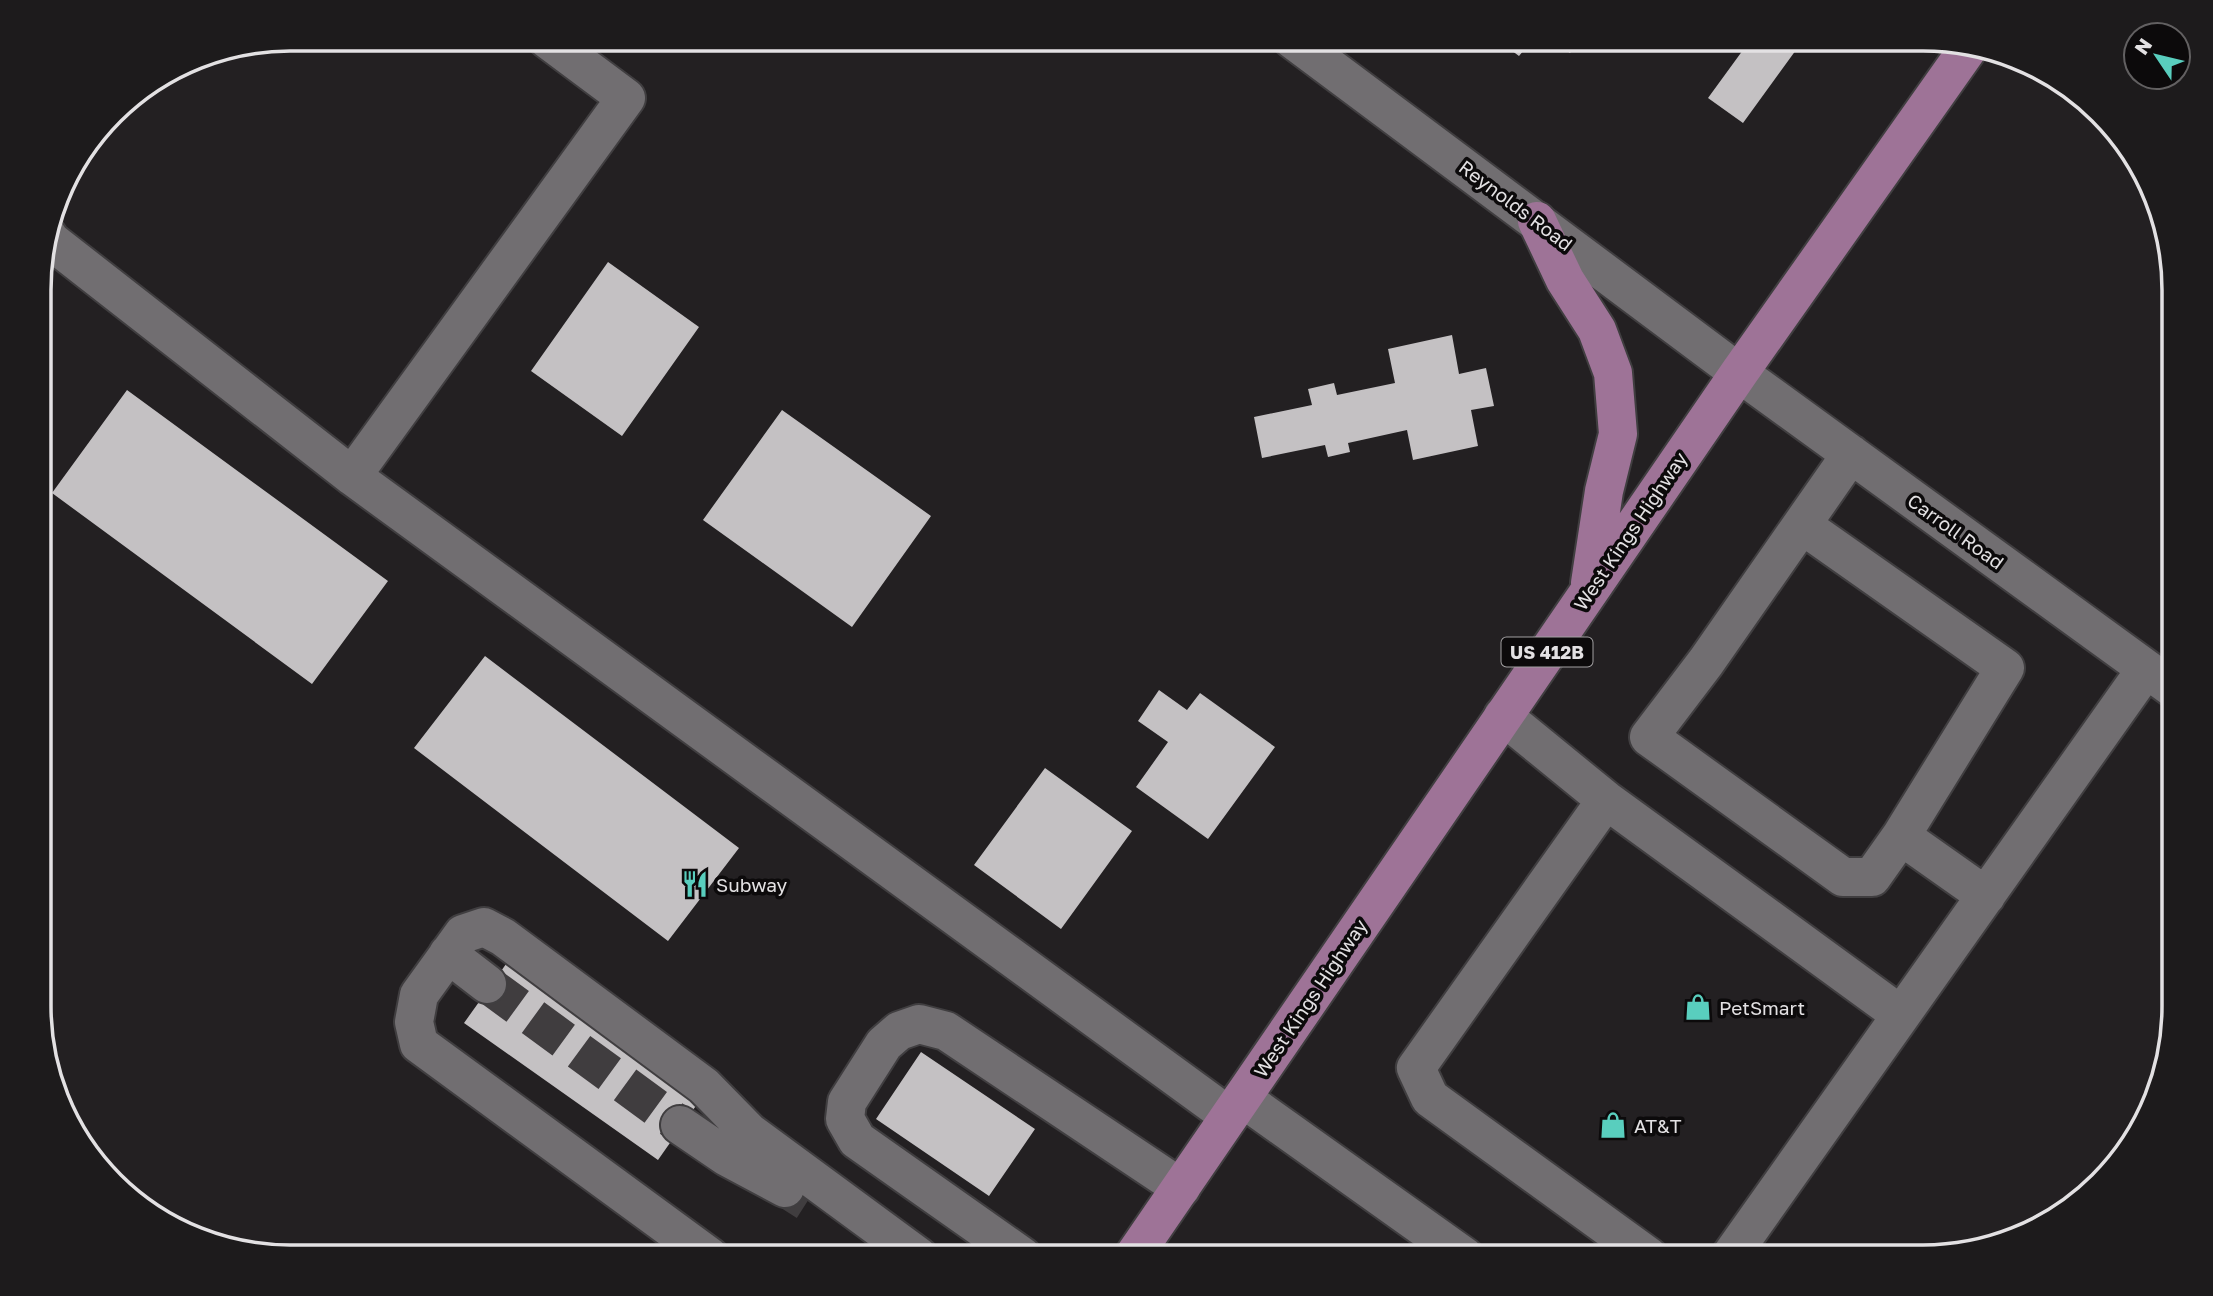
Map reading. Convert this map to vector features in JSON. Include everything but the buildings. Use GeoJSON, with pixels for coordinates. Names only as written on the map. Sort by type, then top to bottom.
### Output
{"type":"FeatureCollection","features":[{"type":"Feature","properties":{"kind":"main road","name":"West Kings Highway"},"geometry":{"type":"LineString","coordinates":[[1141,1245],[1739,373],[1964,55]]}},
{"type":"Feature","properties":{"kind":"main road"},"geometry":{"type":"LineString","coordinates":[[1537,221],[1564,280],[1597,330],[1613,373],[1618,434],[1604,491],[1589,591]]}},
{"type":"Feature","properties":{"kind":"street"},"geometry":{"type":"LineString","coordinates":[[352,476],[626,98],[564,51]]}},
{"type":"Feature","properties":{"kind":"street","name":"Reynolds Road"},"geometry":{"type":"LineString","coordinates":[[1310,51],[1739,373]]}},
{"type":"Feature","properties":{"kind":"street"},"geometry":{"type":"LineString","coordinates":[[56,245],[352,476],[1236,1107],[1447,1245]]}},
{"type":"Feature","properties":{"kind":"street","name":"Carroll Road"},"geometry":{"type":"LineString","coordinates":[[1739,373],[2160,678]]}},
{"type":"Feature","properties":{"kind":"street"},"geometry":{"type":"LineString","coordinates":[[1802,525],[2005,668],[1901,836],[1872,877],[1843,877],[1649,737],[1706,662],[1851,454]]}},
{"type":"Feature","properties":{"kind":"street"},"geometry":{"type":"LineString","coordinates":[[1738,1245],[1986,896],[2160,678]]}},
{"type":"Feature","properties":{"kind":"street"},"geometry":{"type":"LineString","coordinates":[[1503,716],[1606,800],[1901,1015]]}},
{"type":"Feature","properties":{"kind":"street"},"geometry":{"type":"LineString","coordinates":[[1606,800],[1416,1068],[1430,1098],[1632,1245]]}},
{"type":"Feature","properties":{"kind":"street"},"geometry":{"type":"LineString","coordinates":[[1901,836],[1986,896]]}},
{"type":"Feature","properties":{"kind":"street"},"geometry":{"type":"LineString","coordinates":[[694,1245],[419,1044],[414,1022],[419,995],[463,934],[484,927],[503,937],[704,1086],[749,1132],[902,1245]]}},
{"type":"Feature","properties":{"kind":"street"},"geometry":{"type":"LineString","coordinates":[[448,954],[487,984]]}},
{"type":"Feature","properties":{"kind":"street"},"geometry":{"type":"LineString","coordinates":[[1006,1245],[857,1140],[845,1119],[847,1102],[884,1044],[899,1031],[919,1024],[946,1031],[1181,1188]]}},
{"type":"Feature","properties":{"kind":"street"},"geometry":{"type":"LineString","coordinates":[[680,1125],[727,1157],[796,1195],[859,1235],[883,1231]]}},
{"type":"Feature","properties":{"kind":"tunnel"},"geometry":{"type":"LineString","coordinates":[[487,984],[680,1125]]}},
{"type":"Feature","properties":{"kind":"tunnel"},"geometry":{"type":"LineString","coordinates":[[785,1188],[807,1202]]}},
{"type":"Feature","properties":{"kind":"place","name":"Subway"},"geometry":{"type":"Point","coordinates":[695,884]}},
{"type":"Feature","properties":{"kind":"place","name":"PetSmart"},"geometry":{"type":"Point","coordinates":[1698,1007]}},
{"type":"Feature","properties":{"kind":"place","name":"AT&T"},"geometry":{"type":"Point","coordinates":[1613,1125]}}]}
